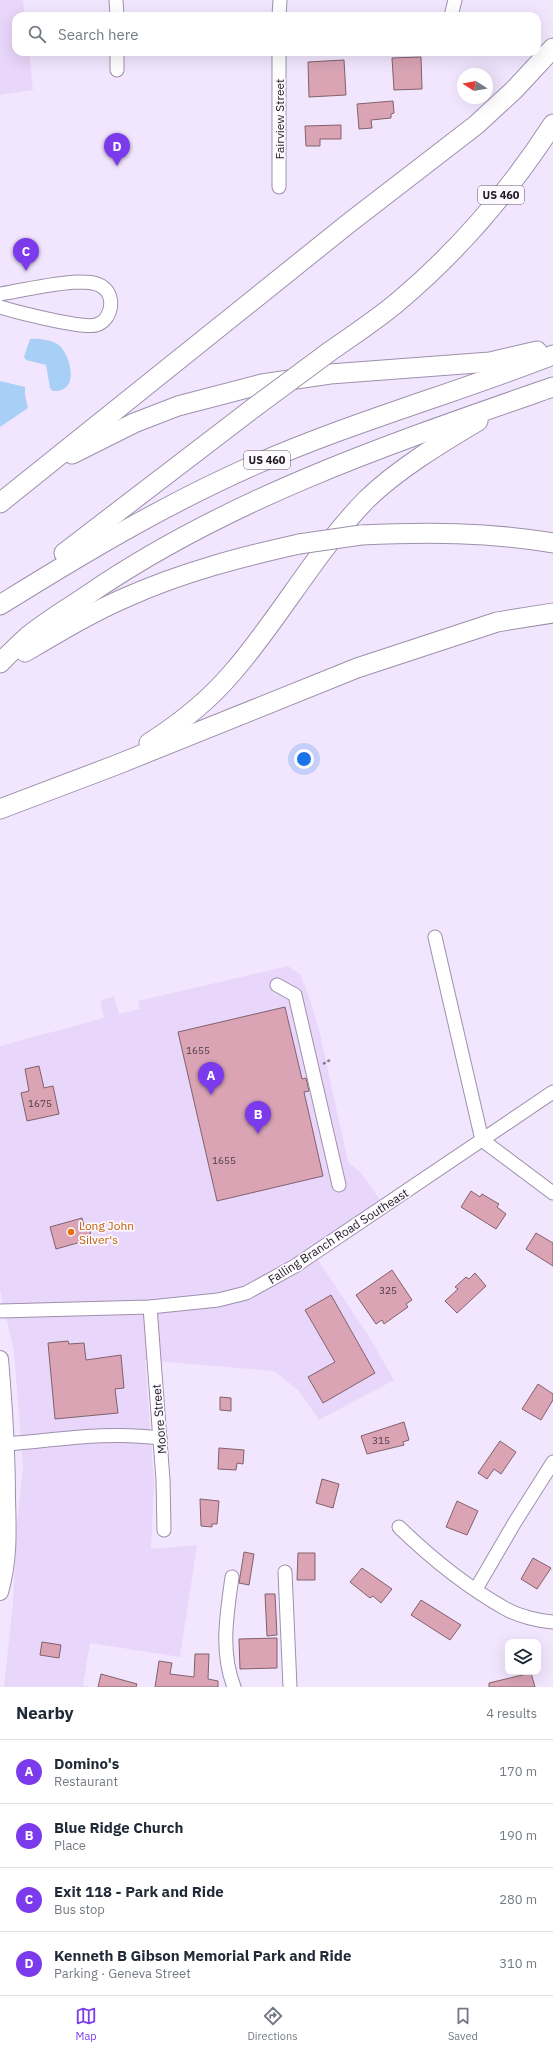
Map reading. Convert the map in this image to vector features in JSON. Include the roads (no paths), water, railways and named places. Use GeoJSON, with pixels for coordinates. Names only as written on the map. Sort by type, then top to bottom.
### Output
{"type":"FeatureCollection","features":[{"type":"Feature","properties":{"kind":"highway"},"geometry":{"type":"LineString","coordinates":[[0,503],[342,228],[476,124],[514,90],[553,48]]}},
{"type":"Feature","properties":{"kind":"highway","name":"US 460"},"geometry":{"type":"LineString","coordinates":[[0,603],[252,409],[400,301],[443,260],[494,204],[538,147],[553,124]]}},
{"type":"Feature","properties":{"kind":"highway"},"geometry":{"type":"LineString","coordinates":[[46,467],[134,423],[220,394],[262,384],[330,374],[490,362],[553,347]]}},
{"type":"Feature","properties":{"kind":"highway","name":"US 460"},"geometry":{"type":"LineString","coordinates":[[0,603],[179,500],[253,466],[330,436],[553,355]]}},
{"type":"Feature","properties":{"kind":"highway","name":"US 460"},"geometry":{"type":"LineString","coordinates":[[0,663],[28,636],[112,578],[174,541],[239,508],[309,476],[382,446],[553,387]]}},
{"type":"Feature","properties":{"kind":"highway"},"geometry":{"type":"LineString","coordinates":[[116,765],[176,726],[231,675],[257,643],[315,560],[368,499],[404,470],[466,428],[512,401]]}},
{"type":"Feature","properties":{"kind":"highway"},"geometry":{"type":"LineString","coordinates":[[0,666],[76,622],[128,597],[179,577],[234,559],[299,544],[361,535],[424,532],[489,534],[553,543]]}},
{"type":"Feature","properties":{"kind":"highway"},"geometry":{"type":"LineString","coordinates":[[0,809],[116,765],[357,668],[496,622],[553,613]]}},
{"type":"Feature","properties":{"kind":"main road"},"geometry":{"type":"LineString","coordinates":[[0,1359],[7,1444],[7,1570],[0,1592]]}},
{"type":"Feature","properties":{"kind":"street"},"geometry":{"type":"LineString","coordinates":[[116,0],[117,12]]}},
{"type":"Feature","properties":{"kind":"street"},"geometry":{"type":"LineString","coordinates":[[279,12],[280,0]]}},
{"type":"Feature","properties":{"kind":"street"},"geometry":{"type":"LineString","coordinates":[[453,12],[455,0]]}},
{"type":"Feature","properties":{"kind":"street"},"geometry":{"type":"LineString","coordinates":[[117,56],[117,70]]}},
{"type":"Feature","properties":{"kind":"street","name":"Fairview Street"},"geometry":{"type":"LineString","coordinates":[[279,56],[279,186]]}},
{"type":"Feature","properties":{"kind":"street"},"geometry":{"type":"LineString","coordinates":[[0,294],[78,282],[96,283],[105,289],[110,297],[111,306],[107,318],[96,325],[75,324],[0,308]]}},
{"type":"Feature","properties":{"kind":"street"},"geometry":{"type":"LineString","coordinates":[[435,937],[482,1140],[553,1193]]}},
{"type":"Feature","properties":{"kind":"street"},"geometry":{"type":"LineString","coordinates":[[277,985],[295,995],[339,1185]]}},
{"type":"Feature","properties":{"kind":"street","name":"Falling Branch Road Southeast"},"geometry":{"type":"LineString","coordinates":[[0,1311],[150,1307],[218,1300],[246,1293],[272,1280],[361,1224],[553,1092]]}},
{"type":"Feature","properties":{"kind":"street","name":"Moore Street"},"geometry":{"type":"LineString","coordinates":[[150,1307],[160,1438],[164,1530]]}},
{"type":"Feature","properties":{"kind":"street"},"geometry":{"type":"LineString","coordinates":[[7,1444],[104,1435],[134,1435],[160,1438]]}},
{"type":"Feature","properties":{"kind":"street"},"geometry":{"type":"LineString","coordinates":[[476,1589],[515,1522],[553,1462]]}},
{"type":"Feature","properties":{"kind":"street"},"geometry":{"type":"LineString","coordinates":[[399,1527],[424,1552],[507,1610],[541,1621],[553,1622]]}},
{"type":"Feature","properties":{"kind":"street"},"geometry":{"type":"LineString","coordinates":[[285,1572],[290,1687]]}},
{"type":"Feature","properties":{"kind":"street"},"geometry":{"type":"LineString","coordinates":[[232,1577],[225,1631],[228,1671],[234,1687]]}},
{"type":"Feature","properties":{"kind":"water"},"geometry":{"type":"Polygon","coordinates":[[[30,339],[54,342],[64,351],[71,373],[70,381],[62,390],[53,391],[50,388],[46,365],[26,360],[24,357],[30,339]]]}},
{"type":"Feature","properties":{"kind":"water"},"geometry":{"type":"Polygon","coordinates":[[[0,381],[25,387],[28,408],[0,427],[0,381]]]}},
{"type":"Feature","properties":{"kind":"place","name":"Kenneth B Gibson Memorial Park and Ride"},"geometry":{"type":"Point","coordinates":[117,166]}},
{"type":"Feature","properties":{"kind":"place","name":"Exit 118 - Park and Ride"},"geometry":{"type":"Point","coordinates":[26,271]}},
{"type":"Feature","properties":{"kind":"place","name":"Domino's"},"geometry":{"type":"Point","coordinates":[211,1095]}},
{"type":"Feature","properties":{"kind":"place","name":"Blue Ridge Church"},"geometry":{"type":"Point","coordinates":[258,1134]}},
{"type":"Feature","properties":{"kind":"place","name":"Long John Silver's"},"geometry":{"type":"Point","coordinates":[71,1232]}}]}
